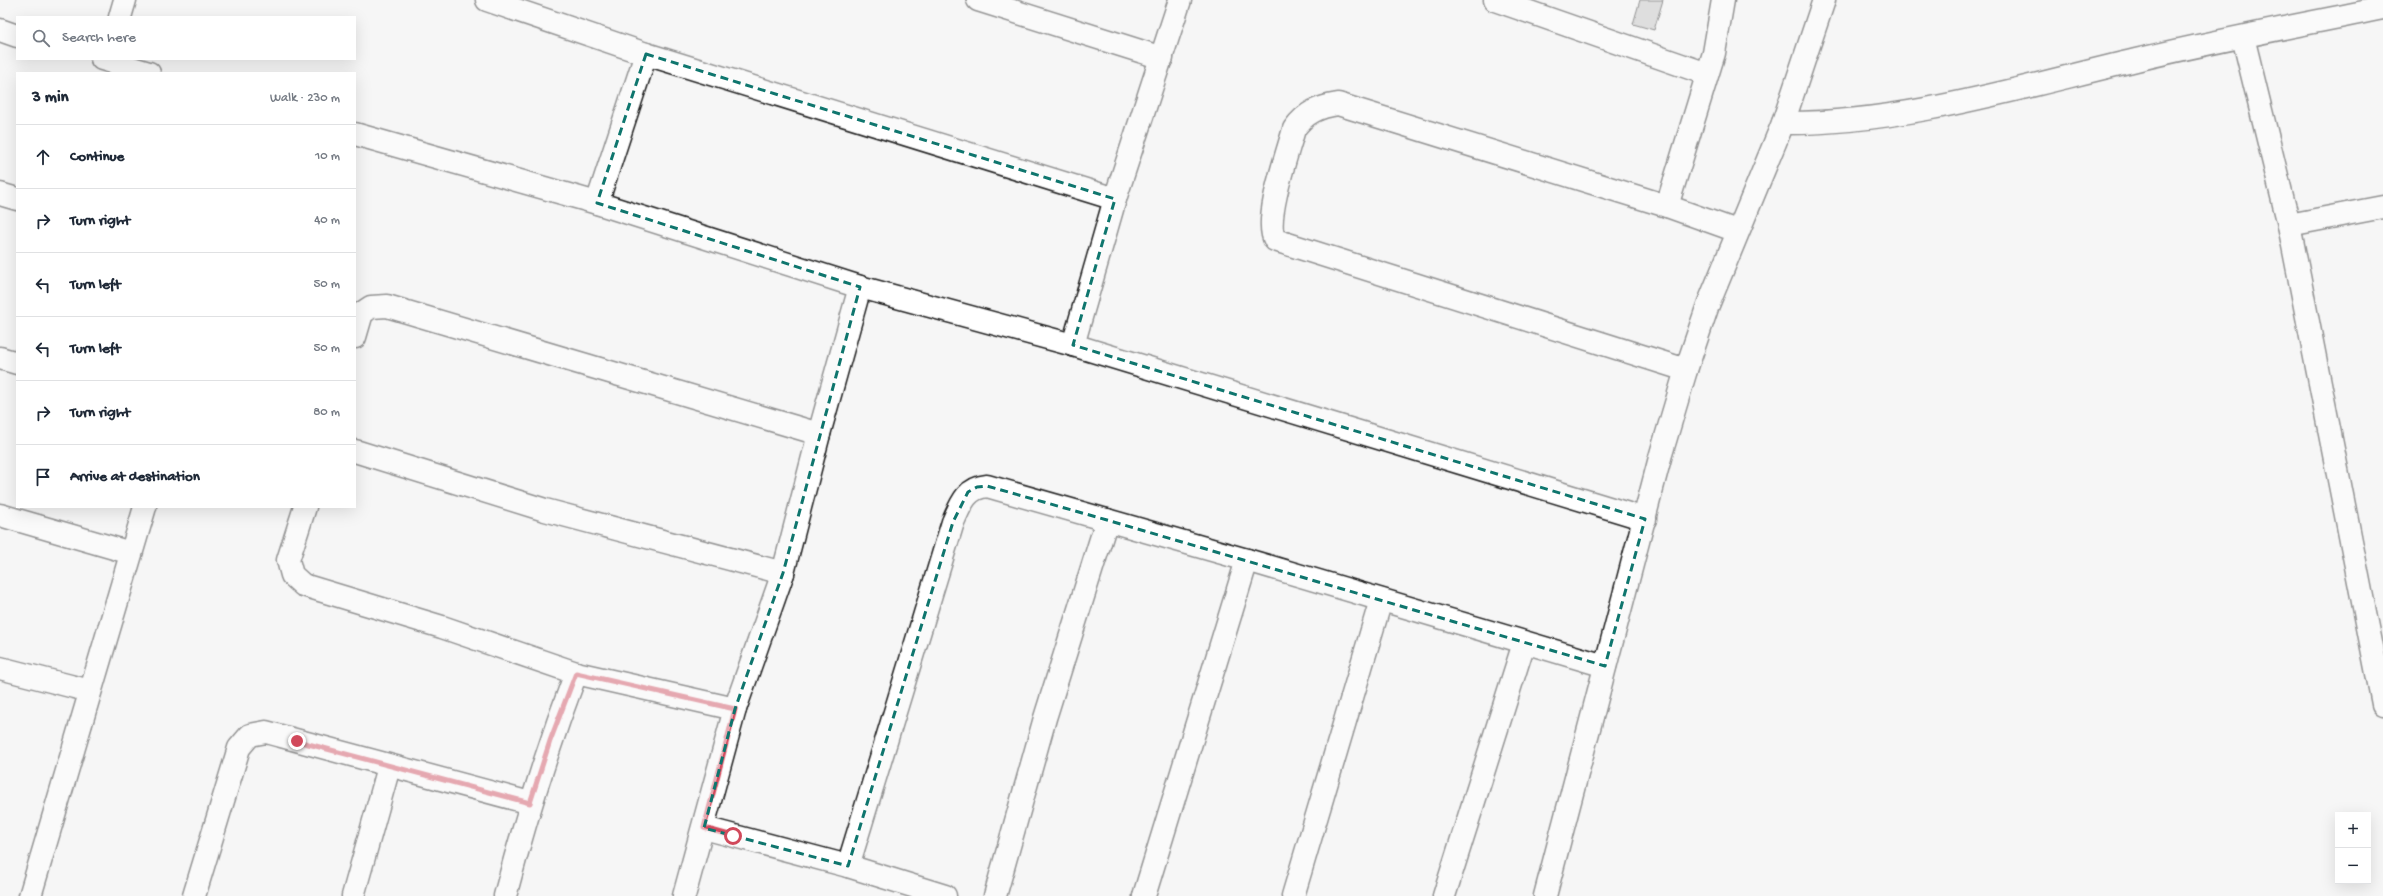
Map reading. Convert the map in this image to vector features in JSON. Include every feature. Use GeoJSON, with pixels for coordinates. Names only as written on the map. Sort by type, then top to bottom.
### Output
{"type":"FeatureCollection","features":[{"type":"Feature","properties":{"kind":"street"},"geometry":{"type":"LineString","coordinates":[[120,16],[125,0]]}},
{"type":"Feature","properties":{"kind":"street"},"geometry":{"type":"LineString","coordinates":[[487,0],[646,54],[1116,199]]}},
{"type":"Feature","properties":{"kind":"street"},"geometry":{"type":"LineString","coordinates":[[978,0],[1162,58]]}},
{"type":"Feature","properties":{"kind":"street"},"geometry":{"type":"LineString","coordinates":[[1073,345],[1116,199],[1180,0]]}},
{"type":"Feature","properties":{"kind":"street"},"geometry":{"type":"LineString","coordinates":[[1495,0],[1707,74]]}},
{"type":"Feature","properties":{"kind":"street"},"geometry":{"type":"LineString","coordinates":[[1668,206],[1714,53],[1724,0]]}},
{"type":"Feature","properties":{"kind":"street"},"geometry":{"type":"LineString","coordinates":[[1545,896],[1605,666],[1686,370],[1708,305],[1737,231],[1783,123],[1824,0]]}},
{"type":"Feature","properties":{"kind":"street"},"geometry":{"type":"LineString","coordinates":[[1783,123],[1822,123],[1918,109],[2012,91],[2137,59],[2242,36],[2383,8]]}},
{"type":"Feature","properties":{"kind":"street"},"geometry":{"type":"LineString","coordinates":[[0,30],[16,36]]}},
{"type":"Feature","properties":{"kind":"street"},"geometry":{"type":"LineString","coordinates":[[2242,36],[2289,225],[2383,704]]}},
{"type":"Feature","properties":{"kind":"street"},"geometry":{"type":"LineString","coordinates":[[597,203],[646,54]]}},
{"type":"Feature","properties":{"kind":"street"},"geometry":{"type":"LineString","coordinates":[[106,60],[146,72]]}},
{"type":"Feature","properties":{"kind":"street"},"geometry":{"type":"LineString","coordinates":[[1686,370],[1275,240],[1272,234],[1272,213],[1294,129],[1301,119],[1312,111],[1338,104],[1668,206],[1737,231]]}},
{"type":"Feature","properties":{"kind":"street"},"geometry":{"type":"LineString","coordinates":[[356,134],[597,203],[860,287],[1073,345],[1645,519]]}},
{"type":"Feature","properties":{"kind":"street"},"geometry":{"type":"LineString","coordinates":[[0,194],[16,199]]}},
{"type":"Feature","properties":{"kind":"street"},"geometry":{"type":"LineString","coordinates":[[2289,225],[2383,207]]}},
{"type":"Feature","properties":{"kind":"street"},"geometry":{"type":"LineString","coordinates":[[684,896],[704,828],[735,709],[783,573],[818,434],[860,287]]}},
{"type":"Feature","properties":{"kind":"street"},"geometry":{"type":"LineString","coordinates":[[356,334],[362,313],[371,307],[387,306],[818,434]]}},
{"type":"Feature","properties":{"kind":"street"},"geometry":{"type":"LineString","coordinates":[[0,358],[16,363]]}},
{"type":"Feature","properties":{"kind":"street"},"geometry":{"type":"LineString","coordinates":[[356,451],[545,510],[783,573]]}},
{"type":"Feature","properties":{"kind":"street"},"geometry":{"type":"LineString","coordinates":[[848,866],[953,522],[968,492],[977,487],[987,486],[1107,520],[1605,666]]}},
{"type":"Feature","properties":{"kind":"street"},"geometry":{"type":"LineString","coordinates":[[30,896],[145,508]]}},
{"type":"Feature","properties":{"kind":"street"},"geometry":{"type":"LineString","coordinates":[[305,508],[288,560],[292,575],[303,585],[442,627],[576,673],[735,709]]}},
{"type":"Feature","properties":{"kind":"street"},"geometry":{"type":"LineString","coordinates":[[0,515],[131,553]]}},
{"type":"Feature","properties":{"kind":"street"},"geometry":{"type":"LineString","coordinates":[[995,896],[1045,718],[1107,520]]}},
{"type":"Feature","properties":{"kind":"street"},"geometry":{"type":"LineString","coordinates":[[1144,896],[1247,560]]}},
{"type":"Feature","properties":{"kind":"street"},"geometry":{"type":"LineString","coordinates":[[1293,896],[1381,600]]}},
{"type":"Feature","properties":{"kind":"street"},"geometry":{"type":"LineString","coordinates":[[1444,896],[1524,643]]}},
{"type":"Feature","properties":{"kind":"street"},"geometry":{"type":"LineString","coordinates":[[0,668],[90,691]]}},
{"type":"Feature","properties":{"kind":"street"},"geometry":{"type":"LineString","coordinates":[[505,896],[530,803],[550,741],[576,673]]}},
{"type":"Feature","properties":{"kind":"street"},"geometry":{"type":"LineString","coordinates":[[194,896],[239,748],[250,735],[266,732],[389,767],[530,803]]}},
{"type":"Feature","properties":{"kind":"street"},"geometry":{"type":"LineString","coordinates":[[353,896],[389,767]]}},
{"type":"Feature","properties":{"kind":"street"},"geometry":{"type":"LineString","coordinates":[[704,828],[848,866],[945,896]]}},
{"type":"Feature","properties":{"kind":"highlighted area"},"geometry":{"type":"Polygon","coordinates":[[[646,54],[1115,199],[1073,345],[1645,519],[1605,666],[1107,520],[987,486],[977,487],[968,492],[953,522],[848,866],[704,828],[735,709],[783,573],[860,287],[597,203],[646,54]]]}},
{"type":"Feature","properties":{"kind":"building"},"geometry":{"type":"Polygon","coordinates":[[[1640,0],[1663,0],[1654,30],[1633,24],[1640,0]]]}},
{"type":"Feature","properties":{"kind":"route"},"geometry":{"type":"LineString","coordinates":[[297,741],[389,767],[530,803],[550,741],[576,673],[735,709],[704,828],[733,836]]}}]}
